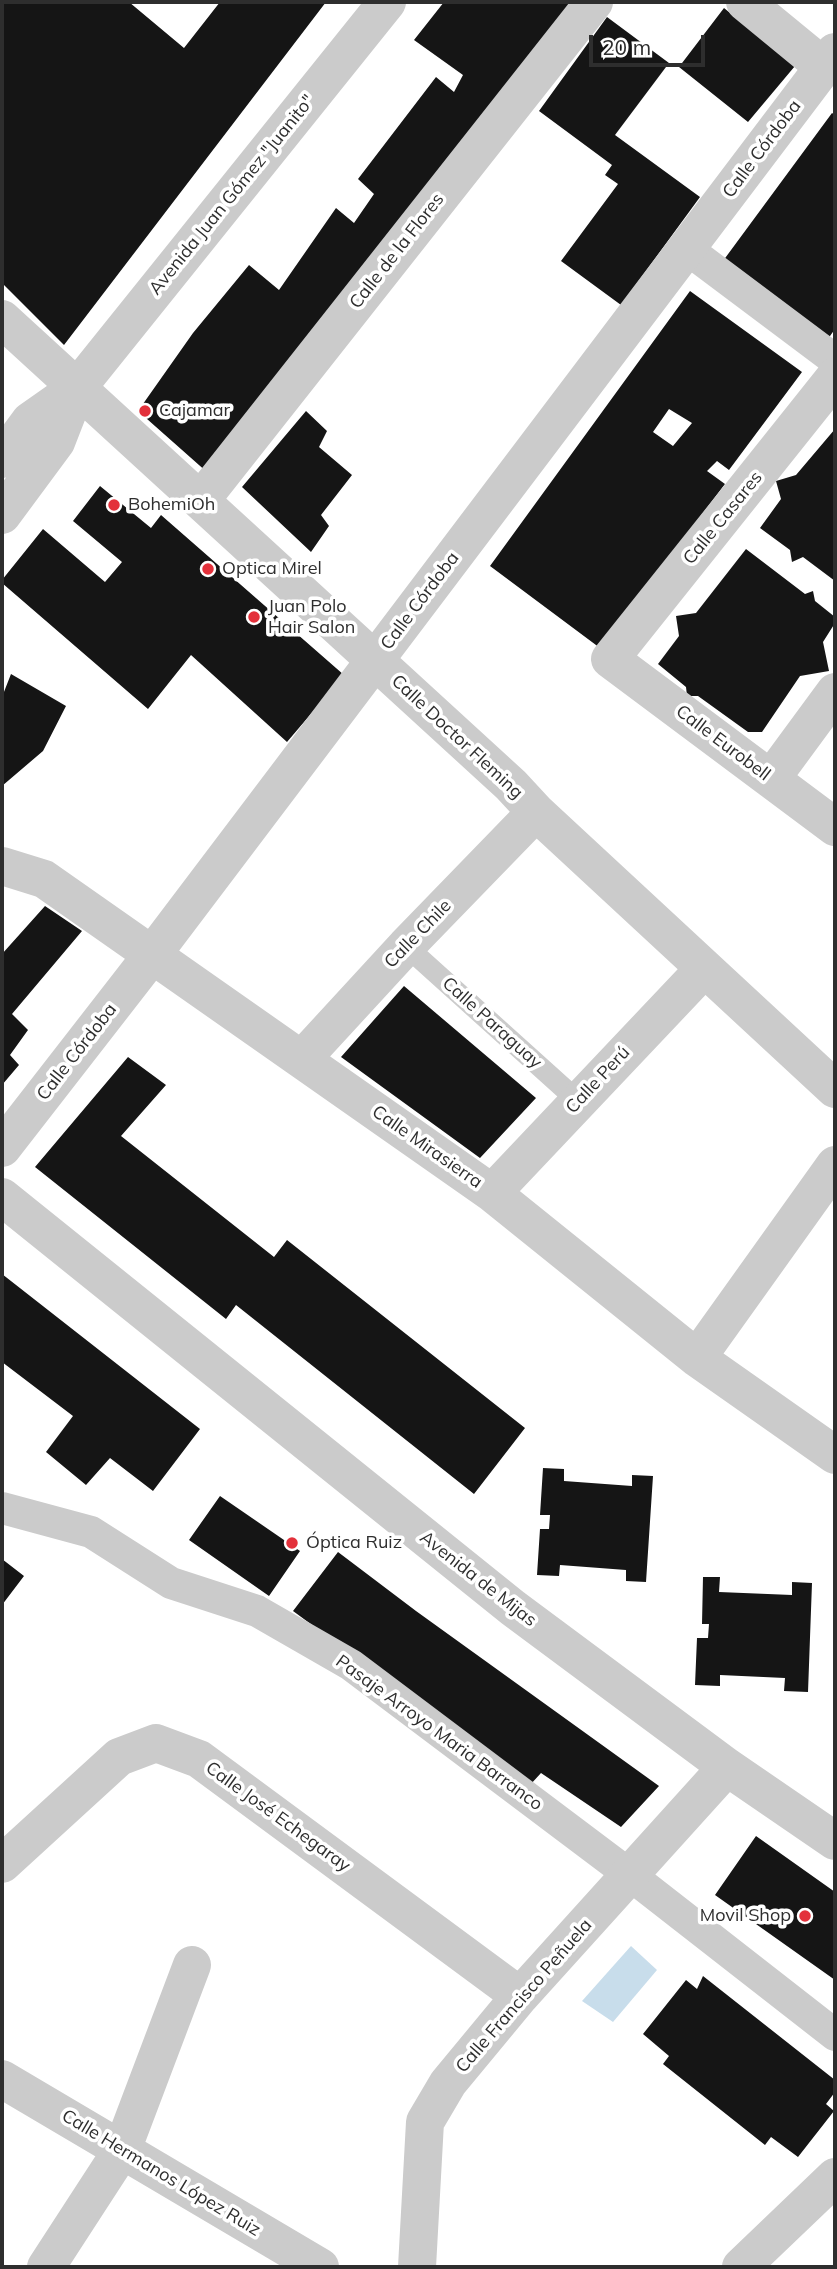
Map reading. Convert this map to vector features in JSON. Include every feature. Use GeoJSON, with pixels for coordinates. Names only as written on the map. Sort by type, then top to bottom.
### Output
{"type":"FeatureCollection","features":[{"type":"Feature","properties":{"kind":"street","name":"Avenida Juan Gómez \"Juanito\""},"geometry":{"type":"LineString","coordinates":[[2,459],[30,421],[77,388],[387,2]]}},
{"type":"Feature","properties":{"kind":"street","name":"Calle de la Flores"},"geometry":{"type":"LineString","coordinates":[[201,500],[594,2]]}},
{"type":"Feature","properties":{"kind":"street"},"geometry":{"type":"LineString","coordinates":[[745,2],[831,65]]}},
{"type":"Feature","properties":{"kind":"street","name":"Calle Córdoba"},"geometry":{"type":"LineString","coordinates":[[2,1148],[152,955],[687,249],[831,65]]}},
{"type":"Feature","properties":{"kind":"street"},"geometry":{"type":"LineString","coordinates":[[687,249],[835,360]]}},
{"type":"Feature","properties":{"kind":"street","name":"Calle Doctor Fleming"},"geometry":{"type":"LineString","coordinates":[[2,319],[375,660],[835,1089]]}},
{"type":"Feature","properties":{"kind":"street","name":"Calle Casares"},"geometry":{"type":"LineString","coordinates":[[610,659],[835,377]]}},
{"type":"Feature","properties":{"kind":"street","name":"Avenida Juan Gómez \"Juanito\""},"geometry":{"type":"LineString","coordinates":[[2,515],[56,442],[77,388]]}},
{"type":"Feature","properties":{"kind":"street","name":"Calle Eurobell"},"geometry":{"type":"LineString","coordinates":[[610,659],[771,779],[830,812]]}},
{"type":"Feature","properties":{"kind":"street"},"geometry":{"type":"LineString","coordinates":[[771,779],[835,692]]}},
{"type":"Feature","properties":{"kind":"street","name":"Calle Chile"},"geometry":{"type":"LineString","coordinates":[[302,1059],[406,946],[536,812]]}},
{"type":"Feature","properties":{"kind":"street","name":"Calle Mirasierra"},"geometry":{"type":"LineString","coordinates":[[2,866],[44,878],[492,1193],[697,1358],[835,1455]]}},
{"type":"Feature","properties":{"kind":"street","name":"Calle Perú"},"geometry":{"type":"LineString","coordinates":[[492,1193],[704,969]]}},
{"type":"Feature","properties":{"kind":"street"},"geometry":{"type":"LineString","coordinates":[[697,1358],[832,1177]]}},
{"type":"Feature","properties":{"kind":"street","name":"Avenida de Mijas"},"geometry":{"type":"LineString","coordinates":[[2,1197],[513,1608],[727,1767],[835,1841]]}},
{"type":"Feature","properties":{"kind":"street","name":"Pasaje Arroyo Maria Barranco"},"geometry":{"type":"LineString","coordinates":[[2,1508],[91,1532],[171,1583],[257,1611],[351,1665],[630,1875],[835,2035]]}},
{"type":"Feature","properties":{"kind":"street","name":"Calle José Echegaray"},"geometry":{"type":"LineString","coordinates":[[2,1864],[119,1757],[156,1743],[199,1759],[520,1996]]}},
{"type":"Feature","properties":{"kind":"street","name":"Calle Francisco Peñuela"},"geometry":{"type":"LineString","coordinates":[[417,2267],[425,2122],[448,2083],[520,1996],[727,1767]]}},
{"type":"Feature","properties":{"kind":"street"},"geometry":{"type":"LineString","coordinates":[[46,2267],[122,2150],[192,1965]]}},
{"type":"Feature","properties":{"kind":"street","name":"Calle Hermanos López Ruiz"},"geometry":{"type":"LineString","coordinates":[[2,2079],[320,2267]]}},
{"type":"Feature","properties":{"kind":"street"},"geometry":{"type":"LineString","coordinates":[[741,2267],[835,2177]]}},
{"type":"Feature","properties":{"kind":"lane","name":"Calle Paraguay"},"geometry":{"type":"LineString","coordinates":[[406,946],[578,1101]]}},
{"type":"Feature","properties":{"kind":"water"},"geometry":{"type":"Polygon","coordinates":[[[631,1946],[657,1970],[613,2022],[582,2001],[631,1946]]]}},
{"type":"Feature","properties":{"kind":"building"},"geometry":{"type":"Polygon","coordinates":[[[2,2],[129,2],[184,48],[220,2],[326,2],[64,345],[2,283],[2,2]]]}},
{"type":"Feature","properties":{"kind":"building"},"geometry":{"type":"Polygon","coordinates":[[[444,2],[572,2],[208,473],[138,411],[193,333],[249,265],[279,290],[336,208],[354,223],[374,194],[358,179],[436,77],[454,92],[463,75],[414,40],[444,2]]]}},
{"type":"Feature","properties":{"kind":"building"},"geometry":{"type":"Polygon","coordinates":[[[724,8],[795,66],[748,122],[679,67],[724,8]]]}},
{"type":"Feature","properties":{"kind":"building"},"geometry":{"type":"Polygon","coordinates":[[[607,17],[669,63],[615,135],[700,197],[621,305],[561,261],[618,184],[605,175],[612,165],[539,111],[607,17]]]}},
{"type":"Feature","properties":{"kind":"building"},"geometry":{"type":"Polygon","coordinates":[[[832,113],[835,115],[835,329],[825,343],[720,265],[832,113]]]}},
{"type":"Feature","properties":{"kind":"building"},"geometry":{"type":"Polygon","coordinates":[[[690,291],[802,372],[729,470],[717,461],[707,471],[725,484],[600,648],[490,566],[690,291]],[[669,409],[653,432],[673,446],[692,423],[669,409]]]}},
{"type":"Feature","properties":{"kind":"building"},"geometry":{"type":"Polygon","coordinates":[[[306,411],[327,431],[319,447],[352,475],[321,515],[329,526],[311,552],[242,487],[306,411]]]}},
{"type":"Feature","properties":{"kind":"building"},"geometry":{"type":"Polygon","coordinates":[[[835,429],[835,581],[803,557],[792,562],[790,550],[760,528],[781,499],[776,481],[796,475],[835,429]]]}},
{"type":"Feature","properties":{"kind":"building"},"geometry":{"type":"Polygon","coordinates":[[[100,486],[151,528],[161,515],[344,675],[287,742],[191,655],[148,709],[2,583],[43,529],[105,582],[122,562],[73,521],[100,486]]]}},
{"type":"Feature","properties":{"kind":"building"},"geometry":{"type":"Polygon","coordinates":[[[746,549],[805,594],[813,591],[815,601],[835,617],[835,623],[823,642],[829,671],[800,676],[762,732],[748,732],[698,696],[687,696],[686,687],[658,664],[679,636],[676,616],[696,613],[746,549]]]}},
{"type":"Feature","properties":{"kind":"building"},"geometry":{"type":"Polygon","coordinates":[[[11,674],[66,706],[43,751],[2,786],[2,697],[11,674]]]}},
{"type":"Feature","properties":{"kind":"building"},"geometry":{"type":"Polygon","coordinates":[[[45,906],[82,931],[12,1014],[28,1030],[10,1055],[19,1065],[2,1085],[2,954],[45,906]]]}},
{"type":"Feature","properties":{"kind":"building"},"geometry":{"type":"Polygon","coordinates":[[[404,986],[536,1098],[480,1158],[341,1057],[404,986]]]}},
{"type":"Feature","properties":{"kind":"building"},"geometry":{"type":"Polygon","coordinates":[[[128,1057],[166,1085],[121,1136],[274,1257],[287,1240],[525,1428],[474,1494],[236,1305],[226,1319],[35,1167],[128,1057]]]}},
{"type":"Feature","properties":{"kind":"building"},"geometry":{"type":"Polygon","coordinates":[[[2,1274],[200,1429],[153,1491],[110,1458],[86,1485],[46,1452],[73,1416],[2,1362],[2,1274]]]}},
{"type":"Feature","properties":{"kind":"building"},"geometry":{"type":"Polygon","coordinates":[[[543,1468],[564,1469],[564,1481],[632,1486],[632,1475],[653,1476],[646,1582],[626,1581],[626,1570],[560,1565],[559,1576],[537,1575],[540,1529],[549,1529],[550,1515],[540,1515],[543,1468]]]}},
{"type":"Feature","properties":{"kind":"building"},"geometry":{"type":"Polygon","coordinates":[[[220,1496],[300,1551],[269,1596],[189,1540],[220,1496]]]}},
{"type":"Feature","properties":{"kind":"building"},"geometry":{"type":"Polygon","coordinates":[[[338,1552],[659,1786],[621,1827],[541,1773],[530,1785],[293,1611],[338,1552]]]}},
{"type":"Feature","properties":{"kind":"building"},"geometry":{"type":"Polygon","coordinates":[[[2,1559],[24,1576],[2,1605],[2,1559]]]}},
{"type":"Feature","properties":{"kind":"building"},"geometry":{"type":"Polygon","coordinates":[[[703,1577],[720,1577],[719,1592],[792,1595],[792,1582],[812,1583],[808,1692],[784,1691],[785,1678],[720,1675],[720,1686],[695,1685],[697,1638],[708,1638],[709,1624],[702,1624],[703,1577]]]}},
{"type":"Feature","properties":{"kind":"building"},"geometry":{"type":"Polygon","coordinates":[[[756,1836],[835,1892],[835,1980],[715,1895],[756,1836]]]}},
{"type":"Feature","properties":{"kind":"building"},"geometry":{"type":"Polygon","coordinates":[[[703,1976],[835,2080],[835,2092],[826,2104],[834,2111],[798,2157],[771,2137],[765,2145],[663,2064],[669,2056],[643,2034],[686,1980],[697,1989],[703,1976]]]}},
{"type":"Feature","properties":{"kind":"place","name":"Cajamar"},"geometry":{"type":"Point","coordinates":[145,411]}},
{"type":"Feature","properties":{"kind":"place","name":"BohemiOh"},"geometry":{"type":"Point","coordinates":[114,505]}},
{"type":"Feature","properties":{"kind":"place","name":"Optica Mirel"},"geometry":{"type":"Point","coordinates":[208,569]}},
{"type":"Feature","properties":{"kind":"place","name":"Juan Polo Hair Salon"},"geometry":{"type":"Point","coordinates":[254,617]}},
{"type":"Feature","properties":{"kind":"place","name":"Óptica Ruiz"},"geometry":{"type":"Point","coordinates":[292,1543]}},
{"type":"Feature","properties":{"kind":"place","name":"Movil Shop"},"geometry":{"type":"Point","coordinates":[805,1916]}}]}
